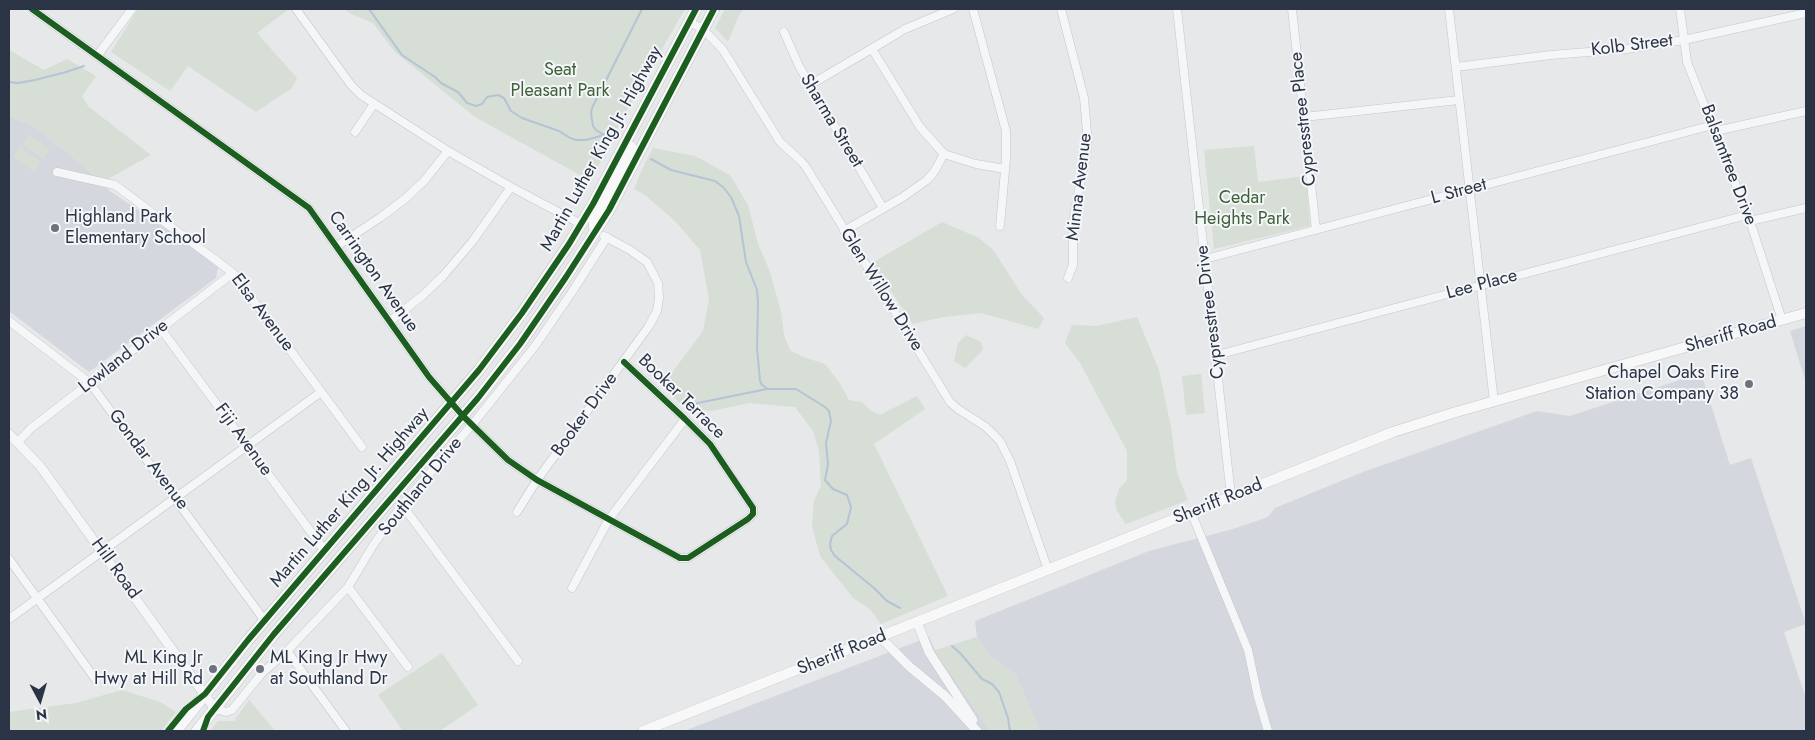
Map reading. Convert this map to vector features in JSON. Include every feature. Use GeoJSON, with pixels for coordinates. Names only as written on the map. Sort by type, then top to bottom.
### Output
{"type":"FeatureCollection","features":[{"type":"Feature","properties":{"kind":"main road","name":"Martin Luther King Jr. Highway"},"geometry":{"type":"LineString","coordinates":[[176,731],[265,621],[479,370],[522,313],[581,224],[696,9]]}},
{"type":"Feature","properties":{"kind":"main road","name":"Martin Luther King Jr. Highway"},"geometry":{"type":"LineString","coordinates":[[197,731],[274,634],[462,416],[520,344],[596,231],[624,183],[714,9]]}},
{"type":"Feature","properties":{"kind":"main road"},"geometry":{"type":"LineString","coordinates":[[596,231],[595,217],[629,154],[632,131]]}},
{"type":"Feature","properties":{"kind":"main road"},"geometry":{"type":"LineString","coordinates":[[548,304],[552,288],[586,234],[585,227],[581,224]]}},
{"type":"Feature","properties":{"kind":"main road","name":"Sheriff Road"},"geometry":{"type":"LineString","coordinates":[[643,731],[1393,432],[1806,313]]}},
{"type":"Feature","properties":{"kind":"street","name":"Carrington Avenue"},"geometry":{"type":"LineString","coordinates":[[32,9],[309,208],[429,377],[462,416],[508,460],[537,480],[680,558]]}},
{"type":"Feature","properties":{"kind":"street"},"geometry":{"type":"LineString","coordinates":[[97,56],[132,9]]}},
{"type":"Feature","properties":{"kind":"street"},"geometry":{"type":"LineString","coordinates":[[296,9],[350,85],[374,104],[511,187],[581,224]]}},
{"type":"Feature","properties":{"kind":"street"},"geometry":{"type":"LineString","coordinates":[[810,85],[903,31],[953,9]]}},
{"type":"Feature","properties":{"kind":"street"},"geometry":{"type":"LineString","coordinates":[[972,9],[1006,127],[1007,144],[1000,226]]}},
{"type":"Feature","properties":{"kind":"street","name":"Minna Avenue"},"geometry":{"type":"LineString","coordinates":[[1060,9],[1083,92],[1088,132],[1087,148],[1073,221],[1073,265],[1068,278]]}},
{"type":"Feature","properties":{"kind":"street","name":"Cypresstree Drive"},"geometry":{"type":"LineString","coordinates":[[1177,9],[1232,496]]}},
{"type":"Feature","properties":{"kind":"street","name":"Cypresstree Place"},"geometry":{"type":"LineString","coordinates":[[1292,9],[1316,230]]}},
{"type":"Feature","properties":{"kind":"street"},"geometry":{"type":"LineString","coordinates":[[1449,9],[1494,402]]}},
{"type":"Feature","properties":{"kind":"street","name":"Balsamtree Drive"},"geometry":{"type":"LineString","coordinates":[[1680,9],[1687,62],[1749,218],[1782,320]]}},
{"type":"Feature","properties":{"kind":"street","name":"Kolb Street"},"geometry":{"type":"LineString","coordinates":[[1456,67],[1551,55],[1626,49],[1684,40],[1806,13]]}},
{"type":"Feature","properties":{"kind":"street","name":"Glen Willow Drive"},"geometry":{"type":"LineString","coordinates":[[689,22],[703,28],[723,50],[780,142],[806,167],[950,402],[958,410],[986,427],[1000,442],[1010,461],[1048,570]]}},
{"type":"Feature","properties":{"kind":"street","name":"Sharma Street"},"geometry":{"type":"LineString","coordinates":[[784,32],[794,58],[883,208]]}},
{"type":"Feature","properties":{"kind":"street"},"geometry":{"type":"LineString","coordinates":[[872,49],[920,126],[944,154],[976,164],[1005,170]]}},
{"type":"Feature","properties":{"kind":"street"},"geometry":{"type":"LineString","coordinates":[[1304,117],[1459,100]]}},
{"type":"Feature","properties":{"kind":"street"},"geometry":{"type":"LineString","coordinates":[[355,132],[374,104]]}},
{"type":"Feature","properties":{"kind":"street","name":"L Street"},"geometry":{"type":"LineString","coordinates":[[1205,259],[1714,128],[1806,111]]}},
{"type":"Feature","properties":{"kind":"street"},"geometry":{"type":"LineString","coordinates":[[337,246],[406,198],[424,181],[448,150]]}},
{"type":"Feature","properties":{"kind":"street"},"geometry":{"type":"LineString","coordinates":[[844,231],[903,197],[926,180],[934,172],[944,154]]}},
{"type":"Feature","properties":{"kind":"street","name":"Elsa Avenue"},"geometry":{"type":"LineString","coordinates":[[56,172],[114,185],[233,273],[362,447]]}},
{"type":"Feature","properties":{"kind":"street"},"geometry":{"type":"LineString","coordinates":[[389,322],[422,296],[443,276],[472,242],[511,187]]}},
{"type":"Feature","properties":{"kind":"street","name":"Lee Place"},"geometry":{"type":"LineString","coordinates":[[1217,355],[1749,218],[1806,208]]}},
{"type":"Feature","properties":{"kind":"street","name":"Booker Drive"},"geometry":{"type":"LineString","coordinates":[[517,512],[537,480],[655,317],[659,303],[658,287],[651,269],[640,256],[596,231]]}},
{"type":"Feature","properties":{"kind":"street","name":"Southland Drive"},"geometry":{"type":"LineString","coordinates":[[215,709],[226,712],[232,710],[262,673],[348,588],[374,544],[402,505],[472,425],[535,346],[607,237]]}},
{"type":"Feature","properties":{"kind":"street","name":"Lowland Drive"},"geometry":{"type":"LineString","coordinates":[[18,442],[26,433],[233,273]]}},
{"type":"Feature","properties":{"kind":"street","name":"Gondar Avenue"},"geometry":{"type":"LineString","coordinates":[[9,321],[90,383],[265,621]]}},
{"type":"Feature","properties":{"kind":"street","name":"Fiji Avenue"},"geometry":{"type":"LineString","coordinates":[[161,329],[325,551]]}},
{"type":"Feature","properties":{"kind":"street","name":"Booker Terrace"},"geometry":{"type":"LineString","coordinates":[[624,362],[710,444],[751,504],[754,513],[690,558],[680,558]]}},
{"type":"Feature","properties":{"kind":"street"},"geometry":{"type":"LineString","coordinates":[[9,619],[321,392]]}},
{"type":"Feature","properties":{"kind":"street"},"geometry":{"type":"LineString","coordinates":[[572,588],[609,519],[685,419]]}},
{"type":"Feature","properties":{"kind":"street","name":"Hill Road"},"geometry":{"type":"LineString","coordinates":[[9,434],[40,466],[215,709]]}},
{"type":"Feature","properties":{"kind":"street"},"geometry":{"type":"LineString","coordinates":[[402,505],[518,661]]}},
{"type":"Feature","properties":{"kind":"street"},"geometry":{"type":"LineString","coordinates":[[1191,512],[1248,650],[1258,697],[1268,731]]}},
{"type":"Feature","properties":{"kind":"street"},"geometry":{"type":"LineString","coordinates":[[9,559],[96,680]]}},
{"type":"Feature","properties":{"kind":"street"},"geometry":{"type":"LineString","coordinates":[[348,588],[408,667]]}},
{"type":"Feature","properties":{"kind":"street"},"geometry":{"type":"LineString","coordinates":[[917,622],[929,652],[978,731]]}},
{"type":"Feature","properties":{"kind":"street"},"geometry":{"type":"LineString","coordinates":[[880,637],[910,667],[945,696],[978,731]]}},
{"type":"Feature","properties":{"kind":"street"},"geometry":{"type":"LineString","coordinates":[[287,650],[346,731]]}},
{"type":"Feature","properties":{"kind":"shaded area"},"geometry":{"type":"Polygon","coordinates":[[[9,116],[29,124],[65,150],[110,191],[218,267],[216,278],[89,372],[9,311],[9,116]]]}},
{"type":"Feature","properties":{"kind":"shaded area"},"geometry":{"type":"Polygon","coordinates":[[[1806,326],[1806,383],[1790,331],[1806,326]]]}},
{"type":"Feature","properties":{"kind":"shaded area"},"geometry":{"type":"Polygon","coordinates":[[[1701,373],[1730,465],[1751,458],[1806,624],[1784,632],[1806,699],[1806,731],[1065,731],[1065,729],[1059,731],[1040,731],[1016,675],[991,656],[977,637],[975,621],[1149,551],[1233,529],[1268,517],[1275,508],[1363,472],[1537,411],[1570,416],[1701,373]]]}},
{"type":"Feature","properties":{"kind":"shaded area"},"geometry":{"type":"Polygon","coordinates":[[[929,637],[935,650],[990,731],[684,731],[929,637]]]}},
{"type":"Feature","properties":{"kind":"green space"},"geometry":{"type":"Polygon","coordinates":[[[138,9],[289,9],[257,33],[297,78],[292,88],[256,112],[188,66],[170,91],[111,52],[138,9]]]}},
{"type":"Feature","properties":{"kind":"green space","name":"Seat Pleasant Park"},"geometry":{"type":"Polygon","coordinates":[[[346,9],[685,9],[623,117],[591,181],[475,117],[395,52],[373,23],[349,13],[346,9]]]}},
{"type":"Feature","properties":{"kind":"green space"},"geometry":{"type":"Polygon","coordinates":[[[725,9],[744,9],[739,15],[728,42],[715,28],[725,9]]]}},
{"type":"Feature","properties":{"kind":"green space"},"geometry":{"type":"Polygon","coordinates":[[[9,50],[44,70],[67,59],[96,76],[82,96],[88,106],[151,155],[101,183],[65,150],[29,124],[9,116],[9,50]]]}},
{"type":"Feature","properties":{"kind":"green space"},"geometry":{"type":"Polygon","coordinates":[[[29,134],[50,149],[43,159],[22,144],[29,134]]]}},
{"type":"Feature","properties":{"kind":"green space","name":"Cedar Heights Park"},"geometry":{"type":"Polygon","coordinates":[[[1254,146],[1258,182],[1306,176],[1310,226],[1214,249],[1204,150],[1254,146]]]}},
{"type":"Feature","properties":{"kind":"green space"},"geometry":{"type":"Polygon","coordinates":[[[20,147],[41,162],[34,172],[13,157],[20,147]]]}},
{"type":"Feature","properties":{"kind":"green space"},"geometry":{"type":"Polygon","coordinates":[[[653,148],[695,156],[730,175],[748,205],[758,244],[770,272],[781,312],[784,335],[790,350],[803,357],[825,364],[839,382],[849,400],[862,402],[870,410],[880,415],[917,396],[925,409],[874,444],[948,596],[881,624],[870,609],[853,598],[820,556],[812,526],[814,501],[821,485],[819,451],[813,431],[795,407],[749,403],[711,411],[696,409],[693,397],[683,406],[662,386],[703,331],[709,299],[700,250],[676,222],[645,195],[634,189],[653,148]]]}},
{"type":"Feature","properties":{"kind":"green space"},"geometry":{"type":"Polygon","coordinates":[[[942,222],[979,238],[994,251],[1022,295],[1044,318],[1038,329],[981,313],[943,317],[913,324],[872,263],[942,222]]]}},
{"type":"Feature","properties":{"kind":"green space"},"geometry":{"type":"Polygon","coordinates":[[[1137,317],[1159,370],[1171,427],[1177,473],[1188,500],[1126,524],[1117,511],[1115,502],[1119,489],[1127,480],[1127,451],[1080,363],[1065,343],[1072,325],[1097,326],[1137,317]]]}},
{"type":"Feature","properties":{"kind":"green space"},"geometry":{"type":"Polygon","coordinates":[[[966,335],[981,342],[983,350],[965,368],[954,361],[958,343],[966,335]]]}},
{"type":"Feature","properties":{"kind":"green space"},"geometry":{"type":"Polygon","coordinates":[[[1201,374],[1205,413],[1186,415],[1182,376],[1201,374]]]}},
{"type":"Feature","properties":{"kind":"green space"},"geometry":{"type":"Polygon","coordinates":[[[977,637],[991,656],[1016,675],[1040,731],[990,731],[935,650],[977,637]]]}},
{"type":"Feature","properties":{"kind":"green space"},"geometry":{"type":"Polygon","coordinates":[[[442,653],[478,705],[440,731],[403,731],[378,695],[442,653]]]}},
{"type":"Feature","properties":{"kind":"green space"},"geometry":{"type":"Polygon","coordinates":[[[122,690],[160,702],[176,712],[161,731],[9,731],[9,712],[76,703],[122,690]]]}},
{"type":"Feature","properties":{"kind":"green space"},"geometry":{"type":"Polygon","coordinates":[[[249,700],[275,731],[210,731],[218,721],[234,721],[249,700]]]}},
{"type":"Feature","properties":{"kind":"waterway"},"geometry":{"type":"LineString","coordinates":[[369,9],[402,55],[441,83],[458,92],[467,103],[476,106],[482,104],[487,97],[498,95],[504,98],[511,111],[522,118],[559,131],[570,138],[586,140],[604,135]]}},
{"type":"Feature","properties":{"kind":"waterway"},"geometry":{"type":"LineString","coordinates":[[611,139],[593,126],[592,108],[642,9]]}},
{"type":"Feature","properties":{"kind":"waterway"},"geometry":{"type":"LineString","coordinates":[[9,82],[18,83],[35,80],[84,66]]}},
{"type":"Feature","properties":{"kind":"waterway"},"geometry":{"type":"LineString","coordinates":[[651,159],[671,170],[715,181],[731,197],[739,216],[746,262],[757,290],[757,348],[760,381],[768,389],[796,389],[829,411],[831,421],[826,443],[828,464],[825,480],[833,489],[847,495],[851,507],[847,524],[832,536],[831,550],[835,556],[887,601],[900,608]]}},
{"type":"Feature","properties":{"kind":"waterway"},"geometry":{"type":"LineString","coordinates":[[693,404],[767,389]]}},
{"type":"Feature","properties":{"kind":"waterway"},"geometry":{"type":"LineString","coordinates":[[952,646],[982,679],[992,684],[999,692],[1008,718],[1010,731]]}},
{"type":"Feature","properties":{"kind":"cycle path"},"geometry":{"type":"LineString","coordinates":[[32,9],[309,208],[429,377],[463,416],[508,460],[537,480],[680,558],[688,558],[748,519],[753,514],[753,508],[710,444],[624,362]]}},
{"type":"Feature","properties":{"kind":"cycle path"},"geometry":{"type":"LineString","coordinates":[[168,731],[186,709],[205,694],[248,640],[479,370],[522,313],[569,244],[593,204],[696,9]]}},
{"type":"Feature","properties":{"kind":"cycle path"},"geometry":{"type":"LineString","coordinates":[[203,731],[208,717],[274,634],[478,398],[520,344],[609,210],[714,9]]}},
{"type":"Feature","properties":{"kind":"place","name":"Highland Park Elementary School"},"geometry":{"type":"Point","coordinates":[55,228]}},
{"type":"Feature","properties":{"kind":"place","name":"Chapel Oaks Fire Station Company 38"},"geometry":{"type":"Point","coordinates":[1749,384]}},
{"type":"Feature","properties":{"kind":"place","name":"ML King Jr Hwy at Hill Rd"},"geometry":{"type":"Point","coordinates":[213,669]}},
{"type":"Feature","properties":{"kind":"place","name":"ML King Jr Hwy at Southland Dr"},"geometry":{"type":"Point","coordinates":[260,669]}}]}
